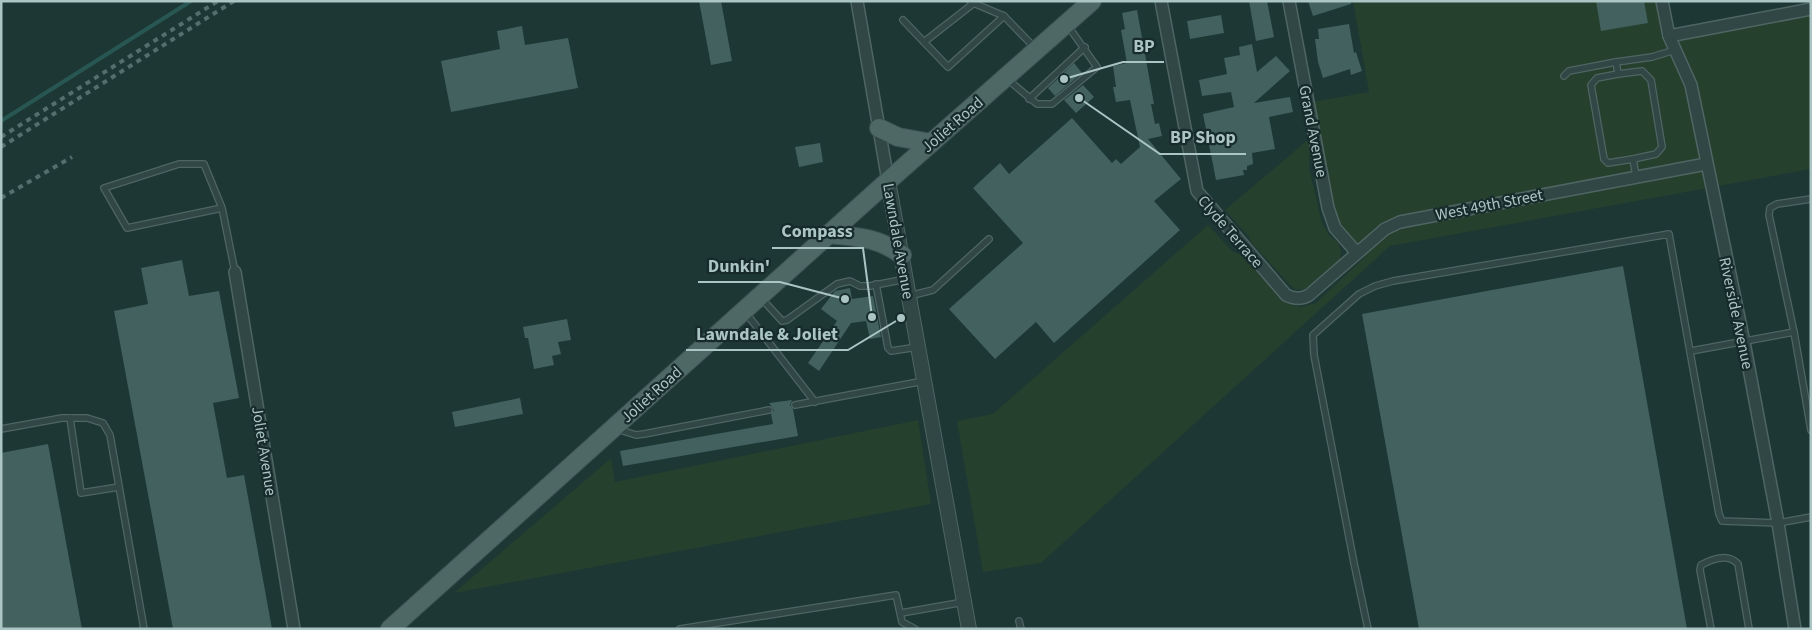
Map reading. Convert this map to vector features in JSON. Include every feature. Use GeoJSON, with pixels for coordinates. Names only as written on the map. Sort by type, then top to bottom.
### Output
{"type":"FeatureCollection","features":[{"type":"Feature","properties":{"kind":"main road","name":"Joliet Road"},"geometry":{"type":"LineString","coordinates":[[390,629],[759,296],[1092,1]]}},
{"type":"Feature","properties":{"kind":"main road"},"geometry":{"type":"LineString","coordinates":[[879,128],[898,137],[931,143]]}},
{"type":"Feature","properties":{"kind":"main road"},"geometry":{"type":"LineString","coordinates":[[829,234],[867,238],[894,250],[902,256]]}},
{"type":"Feature","properties":{"kind":"street","name":"Lawndale Avenue"},"geometry":{"type":"LineString","coordinates":[[857,1],[969,629]]}},
{"type":"Feature","properties":{"kind":"street","name":"Clyde Terrace"},"geometry":{"type":"LineString","coordinates":[[1162,1],[1197,192],[1286,295],[1298,299]]}},
{"type":"Feature","properties":{"kind":"street","name":"Grand Avenue"},"geometry":{"type":"LineString","coordinates":[[1289,1],[1328,208],[1335,228],[1356,253]]}},
{"type":"Feature","properties":{"kind":"street","name":"Riverside Avenue"},"geometry":{"type":"LineString","coordinates":[[1662,1],[1668,36],[1691,85],[1744,342],[1778,523],[1795,629]]}},
{"type":"Feature","properties":{"kind":"street"},"geometry":{"type":"LineString","coordinates":[[1668,36],[1811,9]]}},
{"type":"Feature","properties":{"kind":"street","name":"West 49th Street"},"geometry":{"type":"LineString","coordinates":[[1298,299],[1309,296],[1356,253],[1386,229],[1400,222],[1706,164]]}},
{"type":"Feature","properties":{"kind":"street","name":"Joliet Avenue"},"geometry":{"type":"LineString","coordinates":[[235,272],[294,629]]}},
{"type":"Feature","properties":{"kind":"lane"},"geometry":{"type":"LineString","coordinates":[[924,42],[972,2],[1004,16],[1037,50]]}},
{"type":"Feature","properties":{"kind":"lane"},"geometry":{"type":"LineString","coordinates":[[903,20],[948,67],[1004,16]]}},
{"type":"Feature","properties":{"kind":"lane"},"geometry":{"type":"LineString","coordinates":[[1006,77],[1037,104],[1052,104],[1097,67],[1085,47],[1066,24]]}},
{"type":"Feature","properties":{"kind":"lane"},"geometry":{"type":"LineString","coordinates":[[1029,99],[1085,47]]}},
{"type":"Feature","properties":{"kind":"lane"},"geometry":{"type":"LineString","coordinates":[[1564,76],[1569,71],[1675,50]]}},
{"type":"Feature","properties":{"kind":"lane"},"geometry":{"type":"LineString","coordinates":[[1616,62],[1618,74]]}},
{"type":"Feature","properties":{"kind":"lane"},"geometry":{"type":"LineString","coordinates":[[1642,70],[1651,80],[1662,147],[1656,154],[1608,163],[1604,159],[1590,86],[1597,78],[1618,74],[1642,70]]}},
{"type":"Feature","properties":{"kind":"lane"},"geometry":{"type":"LineString","coordinates":[[1633,159],[1636,176]]}},
{"type":"Feature","properties":{"kind":"lane"},"geometry":{"type":"LineString","coordinates":[[222,208],[127,228],[104,188],[179,164],[204,164],[222,208],[235,272]]}},
{"type":"Feature","properties":{"kind":"lane"},"geometry":{"type":"LineString","coordinates":[[1811,199],[1777,204],[1770,208],[1769,215],[1794,332],[1811,430]]}},
{"type":"Feature","properties":{"kind":"lane"},"geometry":{"type":"LineString","coordinates":[[1368,629],[1314,355],[1313,335],[1358,294],[1374,286],[1393,281],[1669,234],[1719,514],[1722,521],[1778,523],[1811,517]]}},
{"type":"Feature","properties":{"kind":"lane"},"geometry":{"type":"LineString","coordinates":[[909,296],[933,290],[989,239]]}},
{"type":"Feature","properties":{"kind":"lane"},"geometry":{"type":"LineString","coordinates":[[759,296],[782,321],[787,320],[837,284],[850,281],[860,286],[906,280]]}},
{"type":"Feature","properties":{"kind":"lane"},"geometry":{"type":"LineString","coordinates":[[876,284],[888,348],[891,351],[918,347]]}},
{"type":"Feature","properties":{"kind":"lane"},"geometry":{"type":"LineString","coordinates":[[744,310],[815,402]]}},
{"type":"Feature","properties":{"kind":"lane"},"geometry":{"type":"LineString","coordinates":[[1691,351],[1794,332]]}},
{"type":"Feature","properties":{"kind":"lane"},"geometry":{"type":"LineString","coordinates":[[795,405],[924,381]]}},
{"type":"Feature","properties":{"kind":"lane"},"geometry":{"type":"LineString","coordinates":[[614,427],[636,435],[769,410]]}},
{"type":"Feature","properties":{"kind":"lane"},"geometry":{"type":"LineString","coordinates":[[70,418],[81,493],[119,488]]}},
{"type":"Feature","properties":{"kind":"lane"},"geometry":{"type":"LineString","coordinates":[[1,430],[70,418],[87,418],[103,422],[110,435],[144,629]]}},
{"type":"Feature","properties":{"kind":"lane"},"geometry":{"type":"LineString","coordinates":[[1711,629],[1700,570],[1701,565],[1710,560],[1726,557],[1734,558],[1738,564],[1749,629]]}},
{"type":"Feature","properties":{"kind":"lane"},"geometry":{"type":"LineString","coordinates":[[680,629],[896,594],[902,622],[915,629]]}},
{"type":"Feature","properties":{"kind":"lane"},"geometry":{"type":"LineString","coordinates":[[900,613],[964,602]]}},
{"type":"Feature","properties":{"kind":"lane"},"geometry":{"type":"LineString","coordinates":[[1019,620],[1021,629]]}},
{"type":"Feature","properties":{"kind":"green space"},"geometry":{"type":"Polygon","coordinates":[[[1353,1],[1660,1],[1667,38],[1811,12],[1811,169],[1390,246],[1041,563],[983,572],[957,421],[993,414],[1208,225],[1233,252],[1240,254],[1283,301],[1300,307],[1316,303],[1365,257],[1338,229],[1331,207],[1312,102],[1369,92],[1353,1]]]}},
{"type":"Feature","properties":{"kind":"green space"},"geometry":{"type":"Polygon","coordinates":[[[1310,138],[1309,168],[1322,223],[1329,235],[1338,243],[1341,252],[1340,259],[1305,289],[1296,290],[1252,243],[1225,210],[1310,138]]]}},
{"type":"Feature","properties":{"kind":"green space"},"geometry":{"type":"Polygon","coordinates":[[[918,420],[931,504],[454,593],[611,458],[615,482],[918,420]]]}},
{"type":"Feature","properties":{"kind":"building"},"geometry":{"type":"Polygon","coordinates":[[[699,1],[721,1],[732,61],[711,65],[699,1]]]}},
{"type":"Feature","properties":{"kind":"building"},"geometry":{"type":"Polygon","coordinates":[[[1249,1],[1267,1],[1274,37],[1256,41],[1249,1]]]}},
{"type":"Feature","properties":{"kind":"building"},"geometry":{"type":"Polygon","coordinates":[[[1308,1],[1351,1],[1351,4],[1313,16],[1308,1]]]}},
{"type":"Feature","properties":{"kind":"building"},"geometry":{"type":"Polygon","coordinates":[[[1596,1],[1644,1],[1648,23],[1601,31],[1596,1]]]}},
{"type":"Feature","properties":{"kind":"building"},"geometry":{"type":"Polygon","coordinates":[[[1137,10],[1154,104],[1151,104],[1155,124],[1159,123],[1162,136],[1148,139],[1181,179],[1154,201],[1180,230],[1054,343],[1036,322],[995,359],[949,309],[1023,243],[973,188],[1000,163],[1009,174],[1072,118],[1112,163],[1116,159],[1121,164],[1140,147],[1130,100],[1116,102],[1113,87],[1116,87],[1113,66],[1127,63],[1121,30],[1125,29],[1122,13],[1137,10]]]}},
{"type":"Feature","properties":{"kind":"building"},"geometry":{"type":"Polygon","coordinates":[[[1221,15],[1224,33],[1190,39],[1187,21],[1221,15]]]}},
{"type":"Feature","properties":{"kind":"building"},"geometry":{"type":"Polygon","coordinates":[[[1349,24],[1354,53],[1356,52],[1362,71],[1351,75],[1350,69],[1323,78],[1318,62],[1315,39],[1319,39],[1318,29],[1349,24]]]}},
{"type":"Feature","properties":{"kind":"building"},"geometry":{"type":"Polygon","coordinates":[[[522,26],[525,45],[568,38],[578,88],[451,112],[441,61],[500,49],[497,31],[522,26]]]}},
{"type":"Feature","properties":{"kind":"building"},"geometry":{"type":"Polygon","coordinates":[[[1252,44],[1257,72],[1276,56],[1290,71],[1254,103],[1290,97],[1293,112],[1269,117],[1275,149],[1252,153],[1253,164],[1247,166],[1247,170],[1243,170],[1244,175],[1216,180],[1203,114],[1234,107],[1231,92],[1202,96],[1199,80],[1227,74],[1224,58],[1240,55],[1239,47],[1252,44]]]}},
{"type":"Feature","properties":{"kind":"building"},"geometry":{"type":"Polygon","coordinates":[[[1074,63],[1082,73],[1055,96],[1048,88],[1074,63]]]}},
{"type":"Feature","properties":{"kind":"building"},"geometry":{"type":"Polygon","coordinates":[[[1083,85],[1094,97],[1076,113],[1064,100],[1083,85]]]}},
{"type":"Feature","properties":{"kind":"building"},"geometry":{"type":"Polygon","coordinates":[[[820,143],[823,162],[799,167],[795,147],[820,143]]]}},
{"type":"Feature","properties":{"kind":"building"},"geometry":{"type":"Polygon","coordinates":[[[182,260],[189,296],[219,291],[239,398],[213,403],[227,478],[244,475],[272,629],[173,629],[114,311],[148,304],[141,268],[182,260]]]}},
{"type":"Feature","properties":{"kind":"building"},"geometry":{"type":"Polygon","coordinates":[[[1623,266],[1687,629],[1419,629],[1362,314],[1623,266]]]}},
{"type":"Feature","properties":{"kind":"building"},"geometry":{"type":"Polygon","coordinates":[[[850,288],[852,299],[873,296],[881,337],[870,339],[866,321],[851,323],[819,371],[808,363],[837,321],[821,309],[835,291],[850,288]]]}},
{"type":"Feature","properties":{"kind":"building"},"geometry":{"type":"Polygon","coordinates":[[[567,319],[571,340],[558,342],[561,354],[552,356],[554,365],[534,369],[528,338],[525,338],[523,327],[567,319]]]}},
{"type":"Feature","properties":{"kind":"building"},"geometry":{"type":"Polygon","coordinates":[[[520,398],[523,414],[455,427],[452,412],[520,398]]]}},
{"type":"Feature","properties":{"kind":"building"},"geometry":{"type":"Polygon","coordinates":[[[792,400],[790,405],[793,409],[798,436],[623,466],[620,451],[773,424],[771,414],[774,410],[769,403],[792,400]]]}},
{"type":"Feature","properties":{"kind":"building"},"geometry":{"type":"Polygon","coordinates":[[[48,444],[82,629],[1,629],[1,453],[48,444]]]}},
{"type":"Feature","properties":{"kind":"waterway"},"geometry":{"type":"LineString","coordinates":[[1,121],[191,1]]}},
{"type":"Feature","properties":{"kind":"railway"},"geometry":{"type":"LineString","coordinates":[[1,137],[218,1]]}},
{"type":"Feature","properties":{"kind":"railway"},"geometry":{"type":"LineString","coordinates":[[1,147],[234,1]]}},
{"type":"Feature","properties":{"kind":"railway"},"geometry":{"type":"LineString","coordinates":[[1,198],[72,157]]}},
{"type":"Feature","properties":{"kind":"place","name":"BP"},"geometry":{"type":"Point","coordinates":[1064,79]}},
{"type":"Feature","properties":{"kind":"place","name":"BP Shop"},"geometry":{"type":"Point","coordinates":[1079,98]}},
{"type":"Feature","properties":{"kind":"place","name":"Dunkin'"},"geometry":{"type":"Point","coordinates":[845,299]}},
{"type":"Feature","properties":{"kind":"place","name":"Compass"},"geometry":{"type":"Point","coordinates":[872,317]}},
{"type":"Feature","properties":{"kind":"place","name":"Lawndale & Joliet"},"geometry":{"type":"Point","coordinates":[901,318]}}]}
